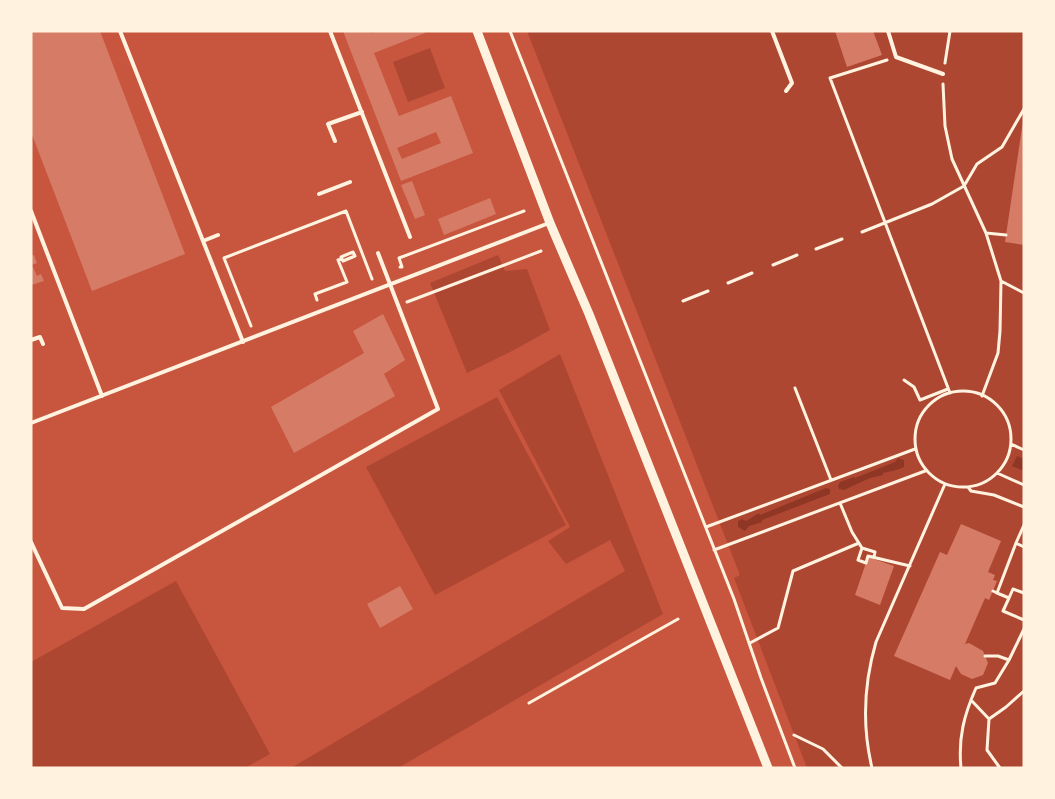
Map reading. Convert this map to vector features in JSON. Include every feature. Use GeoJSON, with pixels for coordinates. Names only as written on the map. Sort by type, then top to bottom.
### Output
{"type":"FeatureCollection","features":[{"type":"Feature","properties":{"kind":"street"},"geometry":{"type":"LineString","coordinates":[[477,31],[550,223],[593,323],[768,768]]}},
{"type":"Feature","properties":{"kind":"lane"},"geometry":{"type":"LineString","coordinates":[[120,31],[243,342]]}},
{"type":"Feature","properties":{"kind":"lane"},"geometry":{"type":"LineString","coordinates":[[330,31],[410,237]]}},
{"type":"Feature","properties":{"kind":"lane"},"geometry":{"type":"LineString","coordinates":[[772,31],[792,83],[786,91]]}},
{"type":"Feature","properties":{"kind":"lane"},"geometry":{"type":"LineString","coordinates":[[888,31],[896,57],[943,74]]}},
{"type":"Feature","properties":{"kind":"lane"},"geometry":{"type":"LineString","coordinates":[[335,141],[328,124],[362,112]]}},
{"type":"Feature","properties":{"kind":"lane"},"geometry":{"type":"LineString","coordinates":[[319,194],[350,182]]}},
{"type":"Feature","properties":{"kind":"lane"},"geometry":{"type":"LineString","coordinates":[[31,211],[102,396]]}},
{"type":"Feature","properties":{"kind":"lane"},"geometry":{"type":"LineString","coordinates":[[31,423],[550,223]]}},
{"type":"Feature","properties":{"kind":"lane"},"geometry":{"type":"LineString","coordinates":[[202,241],[218,234]]}},
{"type":"Feature","properties":{"kind":"lane"},"geometry":{"type":"LineString","coordinates":[[31,542],[62,608],[84,609],[438,409],[378,253]]}},
{"type":"Feature","properties":{"kind":"lane"},"geometry":{"type":"LineString","coordinates":[[31,340],[40,337],[43,344]]}},
{"type":"Feature","properties":{"kind":"path"},"geometry":{"type":"LineString","coordinates":[[510,31],[706,527],[795,768]]}},
{"type":"Feature","properties":{"kind":"path"},"geometry":{"type":"LineString","coordinates":[[950,31],[943,74],[945,126],[952,159],[986,233],[1001,281],[998,353],[982,396]]}},
{"type":"Feature","properties":{"kind":"path"},"geometry":{"type":"LineString","coordinates":[[896,57],[830,78],[949,391]]}},
{"type":"Feature","properties":{"kind":"path"},"geometry":{"type":"LineString","coordinates":[[862,232],[932,204],[964,186],[977,164],[1002,147],[1024,109]]}},
{"type":"Feature","properties":{"kind":"path"},"geometry":{"type":"LineString","coordinates":[[251,326],[224,258],[346,211],[372,279]]}},
{"type":"Feature","properties":{"kind":"path"},"geometry":{"type":"LineString","coordinates":[[395,269],[402,266],[399,258],[524,211]]}},
{"type":"Feature","properties":{"kind":"path"},"geometry":{"type":"LineString","coordinates":[[986,233],[1006,235]]}},
{"type":"Feature","properties":{"kind":"path"},"geometry":{"type":"LineString","coordinates":[[816,249],[842,239]]}},
{"type":"Feature","properties":{"kind":"path"},"geometry":{"type":"LineString","coordinates":[[317,300],[315,294],[347,282],[338,260],[353,252],[354,254],[361,251]]}},
{"type":"Feature","properties":{"kind":"path"},"geometry":{"type":"LineString","coordinates":[[399,305],[541,251]]}},
{"type":"Feature","properties":{"kind":"path"},"geometry":{"type":"LineString","coordinates":[[773,265],[797,255]]}},
{"type":"Feature","properties":{"kind":"path"},"geometry":{"type":"LineString","coordinates":[[728,283],[752,273]]}},
{"type":"Feature","properties":{"kind":"path"},"geometry":{"type":"LineString","coordinates":[[1001,281],[1024,293]]}},
{"type":"Feature","properties":{"kind":"path"},"geometry":{"type":"LineString","coordinates":[[682,301],[708,290]]}},
{"type":"Feature","properties":{"kind":"path"},"geometry":{"type":"LineString","coordinates":[[904,380],[914,387],[920,400],[949,391],[965,390],[982,396],[996,406],[1006,418],[1011,430],[1011,444],[1007,460],[987,482],[968,487],[945,484],[925,471],[915,449],[915,433],[920,415],[931,402],[949,391]]}},
{"type":"Feature","properties":{"kind":"path"},"geometry":{"type":"LineString","coordinates":[[795,388],[831,480]]}},
{"type":"Feature","properties":{"kind":"path"},"geometry":{"type":"LineString","coordinates":[[1011,444],[1024,450]]}},
{"type":"Feature","properties":{"kind":"path"},"geometry":{"type":"LineString","coordinates":[[706,527],[915,449]]}},
{"type":"Feature","properties":{"kind":"path"},"geometry":{"type":"LineString","coordinates":[[714,550],[925,471]]}},
{"type":"Feature","properties":{"kind":"path"},"geometry":{"type":"LineString","coordinates":[[997,473],[1024,485]]}},
{"type":"Feature","properties":{"kind":"path"},"geometry":{"type":"LineString","coordinates":[[872,768],[865,721],[870,662],[876,642],[945,484]]}},
{"type":"Feature","properties":{"kind":"path"},"geometry":{"type":"LineString","coordinates":[[968,487],[971,491],[994,495],[1024,506]]}},
{"type":"Feature","properties":{"kind":"path"},"geometry":{"type":"LineString","coordinates":[[840,503],[852,532],[862,548],[876,552],[874,557]]}},
{"type":"Feature","properties":{"kind":"path"},"geometry":{"type":"LineString","coordinates":[[1009,598],[995,592],[1024,526]]}},
{"type":"Feature","properties":{"kind":"path"},"geometry":{"type":"LineString","coordinates":[[750,644],[778,628],[793,571],[859,543]]}},
{"type":"Feature","properties":{"kind":"path"},"geometry":{"type":"LineString","coordinates":[[1016,544],[1024,547]]}},
{"type":"Feature","properties":{"kind":"path"},"geometry":{"type":"LineString","coordinates":[[862,548],[858,560],[866,563],[868,556],[910,566]]}},
{"type":"Feature","properties":{"kind":"path"},"geometry":{"type":"LineString","coordinates":[[1024,593],[1013,589],[1003,611],[1024,620]]}},
{"type":"Feature","properties":{"kind":"path"},"geometry":{"type":"LineString","coordinates":[[529,704],[678,619]]}},
{"type":"Feature","properties":{"kind":"path"},"geometry":{"type":"LineString","coordinates":[[961,768],[960,744],[962,726],[976,688],[995,683],[1024,629]]}},
{"type":"Feature","properties":{"kind":"path"},"geometry":{"type":"LineString","coordinates":[[985,656],[998,656],[1009,660]]}},
{"type":"Feature","properties":{"kind":"path"},"geometry":{"type":"LineString","coordinates":[[989,719],[1024,691]]}},
{"type":"Feature","properties":{"kind":"path"},"geometry":{"type":"LineString","coordinates":[[971,700],[989,719],[987,750],[1000,768]]}},
{"type":"Feature","properties":{"kind":"path"},"geometry":{"type":"LineString","coordinates":[[794,735],[823,749],[842,768]]}},
{"type":"Feature","properties":{"kind":"shaded area"},"geometry":{"type":"Polygon","coordinates":[[[527,31],[1024,31],[1024,768],[807,768],[734,578],[740,575],[527,31]]]}},
{"type":"Feature","properties":{"kind":"shaded area"},"geometry":{"type":"Polygon","coordinates":[[[430,48],[445,88],[408,102],[393,62],[430,48]]]}},
{"type":"Feature","properties":{"kind":"shaded area"},"geometry":{"type":"Polygon","coordinates":[[[498,255],[505,271],[527,269],[550,330],[467,373],[430,283],[498,255]]]}},
{"type":"Feature","properties":{"kind":"shaded area"},"geometry":{"type":"Polygon","coordinates":[[[560,354],[663,614],[398,768],[291,768],[625,571],[610,540],[566,564],[548,541],[570,527],[499,390],[560,354]]]}},
{"type":"Feature","properties":{"kind":"shaded area"},"geometry":{"type":"Polygon","coordinates":[[[497,397],[566,525],[435,595],[366,467],[497,397]]]}},
{"type":"Feature","properties":{"kind":"shaded area"},"geometry":{"type":"Polygon","coordinates":[[[1017,456],[1024,459],[1024,471],[1012,466],[1017,456]]]}},
{"type":"Feature","properties":{"kind":"shaded area"},"geometry":{"type":"Polygon","coordinates":[[[898,458],[904,460],[904,467],[883,473],[883,475],[870,478],[844,490],[839,489],[840,482],[895,462],[898,458]]]}},
{"type":"Feature","properties":{"kind":"shaded area"},"geometry":{"type":"Polygon","coordinates":[[[826,488],[830,489],[830,494],[762,520],[762,522],[749,526],[745,531],[738,527],[738,521],[742,519],[746,521],[759,513],[760,515],[826,488]]]}},
{"type":"Feature","properties":{"kind":"shaded area"},"geometry":{"type":"Polygon","coordinates":[[[176,581],[270,754],[245,768],[31,768],[31,662],[176,581]]]}},
{"type":"Feature","properties":{"kind":"building"},"geometry":{"type":"Polygon","coordinates":[[[31,31],[100,31],[185,254],[92,291],[31,132],[31,31]]]}},
{"type":"Feature","properties":{"kind":"building"},"geometry":{"type":"Polygon","coordinates":[[[343,31],[372,31],[372,33],[376,31],[424,31],[425,33],[374,53],[399,116],[451,96],[473,153],[401,181],[343,31]],[[436,132],[397,148],[402,159],[441,143],[436,132]]]}},
{"type":"Feature","properties":{"kind":"building"},"geometry":{"type":"Polygon","coordinates":[[[835,31],[873,31],[882,55],[847,67],[835,31]]]}},
{"type":"Feature","properties":{"kind":"building"},"geometry":{"type":"Polygon","coordinates":[[[1024,122],[1024,245],[1005,242],[1024,122]]]}},
{"type":"Feature","properties":{"kind":"building"},"geometry":{"type":"Polygon","coordinates":[[[412,181],[425,215],[415,219],[401,185],[412,181]]]}},
{"type":"Feature","properties":{"kind":"building"},"geometry":{"type":"Polygon","coordinates":[[[490,198],[496,214],[444,235],[438,219],[490,198]]]}},
{"type":"Feature","properties":{"kind":"building"},"geometry":{"type":"Polygon","coordinates":[[[34,255],[37,263],[32,265],[37,276],[41,274],[44,281],[31,285],[31,256],[34,255]]]}},
{"type":"Feature","properties":{"kind":"building"},"geometry":{"type":"Polygon","coordinates":[[[383,314],[405,360],[384,374],[395,396],[294,453],[271,407],[364,353],[353,331],[383,314]]]}},
{"type":"Feature","properties":{"kind":"building"},"geometry":{"type":"Polygon","coordinates":[[[961,524],[1001,541],[988,572],[995,575],[993,580],[997,581],[989,600],[985,598],[965,644],[969,643],[983,651],[988,663],[983,675],[972,679],[961,674],[956,666],[950,680],[894,656],[940,552],[947,555],[961,524]]]}},
{"type":"Feature","properties":{"kind":"building"},"geometry":{"type":"Polygon","coordinates":[[[868,557],[894,566],[880,605],[855,595],[868,557]]]}},
{"type":"Feature","properties":{"kind":"building"},"geometry":{"type":"Polygon","coordinates":[[[400,586],[413,609],[380,628],[367,604],[400,586]]]}}]}
